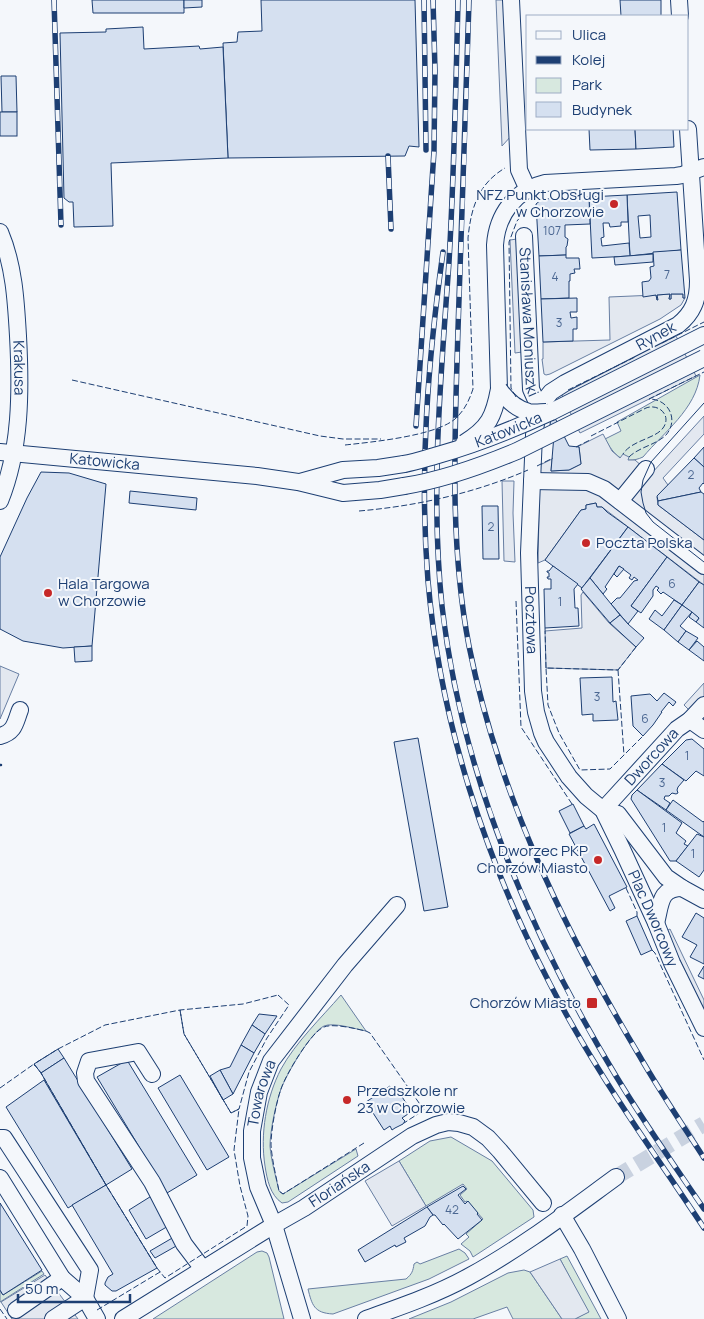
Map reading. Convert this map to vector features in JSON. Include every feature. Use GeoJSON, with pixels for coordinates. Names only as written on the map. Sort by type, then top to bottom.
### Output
{"type":"FeatureCollection","features":[{"type":"Feature","properties":{"kind":"street"},"geometry":{"type":"LineString","coordinates":[[511,0],[518,170],[528,190]]}},
{"type":"Feature","properties":{"kind":"street"},"geometry":{"type":"LineString","coordinates":[[679,0],[680,15]]}},
{"type":"Feature","properties":{"kind":"street","name":"Rynek"},"geometry":{"type":"LineString","coordinates":[[545,409],[550,393],[558,387],[669,330],[686,318],[693,309],[698,294],[697,170],[688,130]]}},
{"type":"Feature","properties":{"kind":"street"},"geometry":{"type":"LineString","coordinates":[[452,451],[474,437],[487,425],[495,409],[499,389],[495,239],[503,213],[515,199],[528,190],[548,183],[676,176],[697,170]]}},
{"type":"Feature","properties":{"kind":"street","name":"Krakusa"},"geometry":{"type":"LineString","coordinates":[[0,232],[10,262],[14,284],[20,388],[7,453],[11,470],[0,502]]}},
{"type":"Feature","properties":{"kind":"street","name":"Stanisława Moniuszki"},"geometry":{"type":"LineString","coordinates":[[524,236],[531,389],[545,409]]}},
{"type":"Feature","properties":{"kind":"street","name":"Katowicka"},"geometry":{"type":"LineString","coordinates":[[298,482],[343,470],[404,464],[480,442],[502,434],[545,409],[704,335]]}},
{"type":"Feature","properties":{"kind":"street","name":"Katowicka"},"geometry":{"type":"LineString","coordinates":[[7,453],[247,475],[298,482],[343,493],[380,490],[456,474],[517,452],[704,358]]}},
{"type":"Feature","properties":{"kind":"street"},"geometry":{"type":"LineString","coordinates":[[499,389],[505,398],[515,406],[528,412],[545,409]]}},
{"type":"Feature","properties":{"kind":"street","name":"Pocztowa"},"geometry":{"type":"LineString","coordinates":[[545,409],[534,435],[529,553],[534,706],[542,733],[569,777],[586,796],[603,810]]}},
{"type":"Feature","properties":{"kind":"street"},"geometry":{"type":"LineString","coordinates":[[620,501],[646,469]]}},
{"type":"Feature","properties":{"kind":"street"},"geometry":{"type":"LineString","coordinates":[[532,481],[588,482],[604,489],[704,566]]}},
{"type":"Feature","properties":{"kind":"street","name":"Dworcowa"},"geometry":{"type":"LineString","coordinates":[[603,810],[678,728],[690,720],[704,705]]}},
{"type":"Feature","properties":{"kind":"street"},"geometry":{"type":"LineString","coordinates":[[0,736],[8,734],[13,729],[20,710]]}},
{"type":"Feature","properties":{"kind":"street"},"geometry":{"type":"LineString","coordinates":[[690,720],[704,730]]}},
{"type":"Feature","properties":{"kind":"street"},"geometry":{"type":"LineString","coordinates":[[603,810],[618,814],[666,877],[704,900]]}},
{"type":"Feature","properties":{"kind":"street","name":"Plac Dworcowy"},"geometry":{"type":"LineString","coordinates":[[603,810],[656,923],[672,963],[704,1028]]}},
{"type":"Feature","properties":{"kind":"street"},"geometry":{"type":"LineString","coordinates":[[656,923],[664,894],[670,889],[682,888]]}},
{"type":"Feature","properties":{"kind":"street","name":"Towarowa"},"geometry":{"type":"LineString","coordinates":[[302,1319],[274,1225],[258,1186],[252,1158],[252,1132],[259,1092],[271,1061],[345,965],[397,905]]}},
{"type":"Feature","properties":{"kind":"street"},"geometry":{"type":"LineString","coordinates":[[152,1074],[138,1052],[89,1061],[85,1073],[86,1081],[152,1182],[184,1244],[203,1269]]}},
{"type":"Feature","properties":{"kind":"street","name":"Floriańska"},"geometry":{"type":"LineString","coordinates":[[123,1319],[304,1208],[412,1136],[448,1122],[473,1127],[488,1138],[543,1203]]}},
{"type":"Feature","properties":{"kind":"street"},"geometry":{"type":"LineString","coordinates":[[0,1138],[4,1138],[90,1270],[85,1298],[53,1319]]}},
{"type":"Feature","properties":{"kind":"street"},"geometry":{"type":"LineString","coordinates":[[366,1319],[424,1298],[468,1277],[518,1246],[616,1177]]}},
{"type":"Feature","properties":{"kind":"street"},"geometry":{"type":"LineString","coordinates":[[0,1178],[62,1278],[85,1298],[97,1319]]}},
{"type":"Feature","properties":{"kind":"street"},"geometry":{"type":"LineString","coordinates":[[562,1216],[582,1248],[618,1319]]}},
{"type":"Feature","properties":{"kind":"street"},"geometry":{"type":"LineString","coordinates":[[16,1310],[62,1278]]}},
{"type":"Feature","properties":{"kind":"green space"},"geometry":{"type":"Polygon","coordinates":[[[700,375],[697,387],[686,409],[643,457],[630,460],[625,459],[612,450],[605,439],[621,431],[617,422],[700,375]]]}},
{"type":"Feature","properties":{"kind":"green space"},"geometry":{"type":"Polygon","coordinates":[[[341,995],[366,1031],[339,1025],[328,1025],[312,1036],[293,1064],[281,1089],[275,1109],[270,1146],[279,1191],[283,1194],[356,1149],[358,1156],[288,1202],[282,1203],[272,1191],[265,1166],[263,1141],[271,1092],[287,1059],[301,1040],[341,995]]]}},
{"type":"Feature","properties":{"kind":"green space"},"geometry":{"type":"Polygon","coordinates":[[[451,1137],[492,1161],[533,1210],[534,1217],[473,1257],[470,1251],[461,1244],[469,1237],[466,1234],[483,1219],[460,1195],[467,1189],[463,1184],[426,1206],[399,1161],[430,1141],[451,1137]]]}},
{"type":"Feature","properties":{"kind":"green space"},"geometry":{"type":"Polygon","coordinates":[[[459,1249],[469,1259],[429,1279],[333,1314],[318,1310],[311,1300],[308,1289],[406,1279],[410,1276],[414,1264],[417,1262],[420,1264],[459,1249]]]}},
{"type":"Feature","properties":{"kind":"green space"},"geometry":{"type":"Polygon","coordinates":[[[257,1252],[267,1253],[269,1257],[284,1319],[153,1319],[257,1252]]]}},
{"type":"Feature","properties":{"kind":"green space"},"geometry":{"type":"Polygon","coordinates":[[[567,1256],[601,1319],[575,1319],[588,1312],[560,1259],[567,1256]]]}},
{"type":"Feature","properties":{"kind":"green space"},"geometry":{"type":"Polygon","coordinates":[[[524,1270],[530,1272],[562,1319],[513,1319],[507,1307],[473,1319],[409,1319],[451,1302],[508,1273],[524,1270]]]}},
{"type":"Feature","properties":{"kind":"green space"},"geometry":{"type":"Polygon","coordinates":[[[42,1271],[44,1274],[0,1302],[0,1291],[3,1295],[42,1271]]]}},
{"type":"Feature","properties":{"kind":"shaded area"},"geometry":{"type":"Polygon","coordinates":[[[496,0],[507,0],[512,135],[502,146],[496,0]]]}},
{"type":"Feature","properties":{"kind":"shaded area"},"geometry":{"type":"Polygon","coordinates":[[[517,239],[522,352],[515,353],[510,240],[517,239]]]}},
{"type":"Feature","properties":{"kind":"shaded area"},"geometry":{"type":"Polygon","coordinates":[[[670,294],[669,299],[671,299],[671,294],[683,294],[683,298],[685,298],[681,305],[660,319],[550,374],[544,374],[542,359],[543,342],[610,340],[609,297],[656,295],[657,300],[657,295],[670,294]]]}},
{"type":"Feature","properties":{"kind":"shaded area"},"geometry":{"type":"Polygon","coordinates":[[[676,336],[696,376],[580,433],[561,393],[676,336]]]}},
{"type":"Feature","properties":{"kind":"shaded area"},"geometry":{"type":"Polygon","coordinates":[[[704,416],[704,434],[663,478],[668,485],[657,497],[658,505],[704,540],[704,585],[602,507],[597,507],[596,503],[586,505],[586,509],[581,510],[545,560],[538,563],[540,465],[552,459],[551,471],[569,470],[581,464],[579,447],[577,447],[603,434],[612,451],[620,458],[623,454],[629,457],[628,460],[635,460],[651,474],[704,416]]]}},
{"type":"Feature","properties":{"kind":"shaded area"},"geometry":{"type":"Polygon","coordinates":[[[502,481],[514,481],[515,562],[504,561],[502,481]]]}},
{"type":"Feature","properties":{"kind":"shaded area"},"geometry":{"type":"Polygon","coordinates":[[[583,592],[609,623],[636,647],[618,670],[546,668],[545,631],[582,628],[581,595],[583,592]]]}},
{"type":"Feature","properties":{"kind":"shaded area"},"geometry":{"type":"Polygon","coordinates":[[[0,666],[19,674],[0,719],[0,666]]]}},
{"type":"Feature","properties":{"kind":"shaded area"},"geometry":{"type":"Polygon","coordinates":[[[704,683],[704,698],[691,712],[684,705],[704,683]]]}},
{"type":"Feature","properties":{"kind":"shaded area"},"geometry":{"type":"Polygon","coordinates":[[[670,929],[704,1000],[704,1011],[666,931],[670,929]]]}},
{"type":"Feature","properties":{"kind":"shaded area"},"geometry":{"type":"Polygon","coordinates":[[[399,1161],[426,1206],[392,1226],[365,1181],[399,1161]]]}},
{"type":"Feature","properties":{"kind":"shaded area"},"geometry":{"type":"Polygon","coordinates":[[[560,1259],[589,1312],[575,1319],[562,1319],[530,1272],[560,1259]]]}},
{"type":"Feature","properties":{"kind":"shaded area"},"geometry":{"type":"Polygon","coordinates":[[[45,1275],[78,1319],[12,1319],[1,1302],[45,1275]]]}},
{"type":"Feature","properties":{"kind":"building"},"geometry":{"type":"Polygon","coordinates":[[[92,0],[184,0],[184,13],[93,13],[92,0]]]}},
{"type":"Feature","properties":{"kind":"building"},"geometry":{"type":"Polygon","coordinates":[[[184,0],[202,0],[202,7],[184,8],[184,0]]]}},
{"type":"Feature","properties":{"kind":"building"},"geometry":{"type":"Polygon","coordinates":[[[261,0],[415,0],[419,147],[409,146],[405,156],[228,158],[223,43],[237,42],[238,32],[262,31],[261,0]]]}},
{"type":"Feature","properties":{"kind":"building"},"geometry":{"type":"Polygon","coordinates":[[[620,0],[661,0],[661,15],[621,15],[620,0]]]}},
{"type":"Feature","properties":{"kind":"building"},"geometry":{"type":"Polygon","coordinates":[[[143,27],[144,49],[199,46],[200,49],[223,47],[228,158],[111,163],[113,226],[74,227],[73,202],[69,202],[64,198],[60,33],[106,32],[106,29],[143,27]]]}},
{"type":"Feature","properties":{"kind":"building"},"geometry":{"type":"Polygon","coordinates":[[[1,76],[16,76],[17,112],[2,112],[1,76]]]}},
{"type":"Feature","properties":{"kind":"building"},"geometry":{"type":"Polygon","coordinates":[[[0,112],[17,112],[17,136],[0,136],[0,112]]]}},
{"type":"Feature","properties":{"kind":"building"},"geometry":{"type":"Polygon","coordinates":[[[589,130],[635,130],[636,149],[590,150],[589,130]]]}},
{"type":"Feature","properties":{"kind":"building"},"geometry":{"type":"Polygon","coordinates":[[[635,130],[673,130],[674,147],[636,149],[635,130]]]}},
{"type":"Feature","properties":{"kind":"building"},"geometry":{"type":"Polygon","coordinates":[[[677,192],[681,250],[630,256],[627,195],[677,192]],[[650,215],[638,216],[640,238],[651,237],[650,215]]]}},
{"type":"Feature","properties":{"kind":"building"},"geometry":{"type":"Polygon","coordinates":[[[627,195],[628,222],[621,222],[621,226],[610,227],[609,223],[603,223],[604,237],[601,238],[602,246],[629,243],[630,256],[592,258],[589,197],[627,195]]]}},
{"type":"Feature","properties":{"kind":"building"},"geometry":{"type":"Polygon","coordinates":[[[589,197],[590,224],[565,225],[565,237],[568,239],[566,255],[539,256],[536,204],[542,199],[589,197]]]}},
{"type":"Feature","properties":{"kind":"building"},"geometry":{"type":"Polygon","coordinates":[[[681,250],[685,298],[683,298],[683,294],[671,294],[671,299],[669,299],[670,294],[657,295],[658,300],[656,295],[643,297],[642,282],[649,281],[651,278],[650,267],[654,266],[653,252],[681,250]]]}},
{"type":"Feature","properties":{"kind":"building"},"geometry":{"type":"Polygon","coordinates":[[[653,254],[653,262],[615,265],[614,257],[653,254]]]}},
{"type":"Feature","properties":{"kind":"building"},"geometry":{"type":"Polygon","coordinates":[[[566,255],[566,258],[579,258],[580,269],[574,269],[575,273],[570,274],[569,298],[541,299],[539,256],[566,255]]]}},
{"type":"Feature","properties":{"kind":"building"},"geometry":{"type":"Polygon","coordinates":[[[577,298],[577,312],[570,312],[571,318],[577,317],[577,329],[573,329],[573,341],[543,342],[541,299],[577,298]]]}},
{"type":"Feature","properties":{"kind":"building"},"geometry":{"type":"Polygon","coordinates":[[[551,416],[554,416],[569,446],[579,447],[581,464],[569,470],[551,471],[554,435],[549,435],[551,416]]]}},
{"type":"Feature","properties":{"kind":"building"},"geometry":{"type":"Polygon","coordinates":[[[704,447],[704,467],[694,458],[704,447]]]}},
{"type":"Feature","properties":{"kind":"building"},"geometry":{"type":"Polygon","coordinates":[[[694,458],[704,467],[704,484],[699,488],[701,492],[658,501],[657,496],[694,458]]]}},
{"type":"Feature","properties":{"kind":"building","name":"Hala Targowa w Chorzowie"},"geometry":{"type":"Polygon","coordinates":[[[41,472],[69,473],[106,484],[92,646],[63,648],[23,641],[0,629],[0,557],[41,472]]]}},
{"type":"Feature","properties":{"kind":"building"},"geometry":{"type":"Polygon","coordinates":[[[130,491],[197,498],[196,510],[129,503],[130,491]]]}},
{"type":"Feature","properties":{"kind":"building"},"geometry":{"type":"Polygon","coordinates":[[[701,492],[704,494],[704,540],[658,505],[658,501],[701,492]]]}},
{"type":"Feature","properties":{"kind":"building","name":"Poczta Polska"},"geometry":{"type":"Polygon","coordinates":[[[596,503],[597,507],[602,507],[628,527],[582,588],[545,560],[581,510],[586,509],[586,505],[596,503]]]}},
{"type":"Feature","properties":{"kind":"building"},"geometry":{"type":"Polygon","coordinates":[[[482,506],[498,506],[499,559],[483,559],[482,506]]]}},
{"type":"Feature","properties":{"kind":"building"},"geometry":{"type":"Polygon","coordinates":[[[628,527],[667,557],[631,606],[638,611],[628,624],[611,604],[617,598],[620,598],[634,581],[638,580],[634,577],[632,580],[629,578],[631,575],[619,566],[605,587],[607,589],[603,594],[590,578],[628,527]]]}},
{"type":"Feature","properties":{"kind":"building"},"geometry":{"type":"Polygon","coordinates":[[[667,557],[699,582],[682,605],[663,592],[661,594],[656,586],[653,590],[653,596],[641,613],[631,606],[667,557]]]}},
{"type":"Feature","properties":{"kind":"building"},"geometry":{"type":"Polygon","coordinates":[[[553,566],[578,584],[574,589],[575,608],[578,608],[579,626],[545,628],[544,589],[551,589],[551,579],[547,577],[549,577],[549,573],[547,571],[553,566]]]}},
{"type":"Feature","properties":{"kind":"building"},"geometry":{"type":"Polygon","coordinates":[[[619,566],[624,569],[617,577],[614,574],[619,566]]]}},
{"type":"Feature","properties":{"kind":"building"},"geometry":{"type":"Polygon","coordinates":[[[590,578],[620,615],[610,623],[581,589],[590,578]]]}},
{"type":"Feature","properties":{"kind":"building"},"geometry":{"type":"Polygon","coordinates":[[[699,582],[704,585],[704,628],[696,622],[699,618],[682,605],[699,582]]]}},
{"type":"Feature","properties":{"kind":"building"},"geometry":{"type":"Polygon","coordinates":[[[674,600],[682,605],[664,630],[649,619],[655,610],[662,616],[674,600]]]}},
{"type":"Feature","properties":{"kind":"building"},"geometry":{"type":"Polygon","coordinates":[[[682,605],[692,612],[680,626],[686,631],[678,642],[664,630],[682,605]]]}},
{"type":"Feature","properties":{"kind":"building"},"geometry":{"type":"Polygon","coordinates":[[[692,612],[699,618],[696,622],[689,617],[692,612]]]}},
{"type":"Feature","properties":{"kind":"building"},"geometry":{"type":"Polygon","coordinates":[[[620,615],[644,638],[636,647],[610,623],[620,615]]]}},
{"type":"Feature","properties":{"kind":"building"},"geometry":{"type":"Polygon","coordinates":[[[686,631],[698,638],[689,650],[678,642],[686,631]]]}},
{"type":"Feature","properties":{"kind":"building"},"geometry":{"type":"Polygon","coordinates":[[[697,641],[704,647],[704,661],[689,650],[697,641]]]}},
{"type":"Feature","properties":{"kind":"building"},"geometry":{"type":"Polygon","coordinates":[[[92,646],[92,661],[75,662],[74,647],[92,646]]]}},
{"type":"Feature","properties":{"kind":"building"},"geometry":{"type":"Polygon","coordinates":[[[612,677],[613,702],[616,701],[618,720],[593,721],[593,714],[582,715],[580,678],[612,677]]]}},
{"type":"Feature","properties":{"kind":"building"},"geometry":{"type":"Polygon","coordinates":[[[664,693],[676,702],[673,706],[669,702],[643,736],[633,726],[631,696],[650,694],[657,701],[664,693]]]}},
{"type":"Feature","properties":{"kind":"building"},"geometry":{"type":"Polygon","coordinates":[[[418,738],[448,907],[424,911],[394,742],[418,738]]]}},
{"type":"Feature","properties":{"kind":"building"},"geometry":{"type":"Polygon","coordinates":[[[692,739],[704,749],[704,776],[696,771],[686,781],[662,764],[686,740],[692,739]]]}},
{"type":"Feature","properties":{"kind":"building"},"geometry":{"type":"Polygon","coordinates":[[[662,764],[684,780],[678,787],[678,793],[665,796],[664,799],[670,803],[666,810],[637,790],[662,764]]]}},
{"type":"Feature","properties":{"kind":"building"},"geometry":{"type":"Polygon","coordinates":[[[637,790],[682,823],[676,833],[686,841],[684,844],[688,846],[676,861],[670,861],[631,799],[637,790]]]}},
{"type":"Feature","properties":{"kind":"building"},"geometry":{"type":"Polygon","coordinates":[[[673,800],[704,821],[704,837],[666,810],[673,800]]]}},
{"type":"Feature","properties":{"kind":"building"},"geometry":{"type":"Polygon","coordinates":[[[573,804],[584,826],[570,833],[559,811],[573,804]]]}},
{"type":"Feature","properties":{"kind":"building","name":"Dworzec PKP Chorzów Miasto"},"geometry":{"type":"Polygon","coordinates":[[[594,824],[627,887],[609,896],[615,908],[610,911],[569,834],[584,826],[586,829],[594,824]]]}},
{"type":"Feature","properties":{"kind":"building"},"geometry":{"type":"Polygon","coordinates":[[[697,834],[704,837],[704,870],[699,877],[676,861],[697,834]]]}},
{"type":"Feature","properties":{"kind":"building"},"geometry":{"type":"Polygon","coordinates":[[[696,913],[704,918],[704,964],[690,957],[697,945],[682,937],[696,913]]]}},
{"type":"Feature","properties":{"kind":"building"},"geometry":{"type":"Polygon","coordinates":[[[637,916],[652,950],[641,955],[626,921],[637,916]]]}},
{"type":"Feature","properties":{"kind":"building"},"geometry":{"type":"Polygon","coordinates":[[[704,966],[704,979],[698,976],[704,966]]]}},
{"type":"Feature","properties":{"kind":"building"},"geometry":{"type":"Polygon","coordinates":[[[259,1014],[277,1016],[265,1034],[252,1025],[259,1014]]]}},
{"type":"Feature","properties":{"kind":"building"},"geometry":{"type":"Polygon","coordinates":[[[252,1025],[265,1034],[254,1053],[241,1045],[252,1025]]]}},
{"type":"Feature","properties":{"kind":"building"},"geometry":{"type":"Polygon","coordinates":[[[241,1045],[254,1053],[233,1094],[220,1070],[230,1067],[241,1045]]]}},
{"type":"Feature","properties":{"kind":"building"},"geometry":{"type":"Polygon","coordinates":[[[58,1049],[64,1058],[41,1073],[34,1064],[58,1049]]]}},
{"type":"Feature","properties":{"kind":"building"},"geometry":{"type":"Polygon","coordinates":[[[64,1058],[132,1169],[106,1185],[41,1073],[64,1058]]]}},
{"type":"Feature","properties":{"kind":"building"},"geometry":{"type":"Polygon","coordinates":[[[127,1060],[197,1175],[167,1193],[97,1077],[127,1060]]]}},
{"type":"Feature","properties":{"kind":"building"},"geometry":{"type":"Polygon","coordinates":[[[220,1070],[233,1094],[223,1100],[210,1076],[220,1070]]]}},
{"type":"Feature","properties":{"kind":"building"},"geometry":{"type":"Polygon","coordinates":[[[180,1075],[229,1157],[207,1170],[158,1088],[180,1075]]]}},
{"type":"Feature","properties":{"kind":"building"},"geometry":{"type":"Polygon","coordinates":[[[44,1080],[106,1185],[68,1208],[6,1107],[44,1080]]]}},
{"type":"Feature","properties":{"kind":"building"},"geometry":{"type":"Polygon","coordinates":[[[390,1086],[396,1095],[399,1092],[406,1103],[402,1105],[408,1114],[402,1118],[405,1121],[403,1124],[392,1130],[390,1126],[384,1130],[366,1102],[390,1086]]]}},
{"type":"Feature","properties":{"kind":"building"},"geometry":{"type":"Polygon","coordinates":[[[106,1185],[157,1268],[116,1291],[112,1291],[105,1285],[108,1277],[113,1274],[72,1205],[106,1185]]]}},
{"type":"Feature","properties":{"kind":"building"},"geometry":{"type":"Polygon","coordinates":[[[463,1186],[466,1189],[458,1195],[465,1204],[468,1201],[482,1220],[458,1239],[427,1207],[463,1186]]]}},
{"type":"Feature","properties":{"kind":"building"},"geometry":{"type":"Polygon","coordinates":[[[153,1195],[170,1225],[146,1239],[129,1210],[153,1195]]]}},
{"type":"Feature","properties":{"kind":"building"},"geometry":{"type":"Polygon","coordinates":[[[0,1203],[42,1270],[3,1295],[0,1290],[0,1203]]]}},
{"type":"Feature","properties":{"kind":"building"},"geometry":{"type":"Polygon","coordinates":[[[427,1207],[433,1215],[425,1226],[404,1238],[406,1242],[396,1247],[395,1245],[365,1262],[358,1250],[427,1207]]]}},
{"type":"Feature","properties":{"kind":"building"},"geometry":{"type":"Polygon","coordinates":[[[174,1237],[178,1245],[155,1258],[150,1251],[174,1237]]]}},
{"type":"Feature","properties":{"kind":"tunnel"},"geometry":{"type":"LineString","coordinates":[[616,1177],[704,1124]]}},
{"type":"Feature","properties":{"kind":"tram line"},"geometry":{"type":"LineString","coordinates":[[704,403],[651,462],[643,480],[641,492],[646,513],[653,522],[704,562]]}},
{"type":"Feature","properties":{"kind":"railway"},"geometry":{"type":"LineString","coordinates":[[54,0],[61,225]]}},
{"type":"Feature","properties":{"kind":"railway"},"geometry":{"type":"LineString","coordinates":[[424,0],[426,150]]}},
{"type":"Feature","properties":{"kind":"railway"},"geometry":{"type":"LineString","coordinates":[[416,426],[434,151],[435,70],[433,0]]}},
{"type":"Feature","properties":{"kind":"railway"},"geometry":{"type":"LineString","coordinates":[[458,0],[452,197],[440,391],[437,477],[437,520],[442,606],[451,668],[465,730],[483,790],[504,850],[528,909],[555,966],[616,1076],[704,1209]]}},
{"type":"Feature","properties":{"kind":"railway"},"geometry":{"type":"LineString","coordinates":[[469,0],[455,448],[458,568],[469,646],[497,754],[536,858],[584,958],[611,1007],[654,1081],[704,1158]]}},
{"type":"Feature","properties":{"kind":"railway"},"geometry":{"type":"LineString","coordinates":[[388,156],[391,229]]}},
{"type":"Feature","properties":{"kind":"railway"},"geometry":{"type":"LineString","coordinates":[[443,252],[426,416],[425,540],[434,633],[455,737],[469,788],[505,888],[550,984],[604,1078],[704,1228]]}},
{"type":"Feature","properties":{"kind":"fence"},"geometry":{"type":"LineString","coordinates":[[345,445],[403,437],[433,430],[455,419],[466,406],[473,389],[469,227],[474,207],[482,189],[488,181],[505,168]]}},
{"type":"Feature","properties":{"kind":"fence"},"geometry":{"type":"LineString","coordinates":[[516,397],[511,388],[509,242],[517,221],[527,209]]}},
{"type":"Feature","properties":{"kind":"fence"},"geometry":{"type":"LineString","coordinates":[[662,343],[704,322]]}},
{"type":"Feature","properties":{"kind":"fence"},"geometry":{"type":"LineString","coordinates":[[568,390],[635,357]]}},
{"type":"Feature","properties":{"kind":"fence"},"geometry":{"type":"LineString","coordinates":[[629,457],[662,438],[670,429],[672,417],[667,406],[656,400],[649,399],[704,372]]}},
{"type":"Feature","properties":{"kind":"fence"},"geometry":{"type":"LineString","coordinates":[[72,380],[320,436],[343,439],[381,439]]}},
{"type":"Feature","properties":{"kind":"fence"},"geometry":{"type":"LineString","coordinates":[[591,436],[646,408],[655,407],[663,412],[666,419],[663,428],[655,435],[627,449],[623,454]]}},
{"type":"Feature","properties":{"kind":"fence"},"geometry":{"type":"LineString","coordinates":[[576,447],[590,440]]}},
{"type":"Feature","properties":{"kind":"fence"},"geometry":{"type":"LineString","coordinates":[[537,466],[553,458]]}},
{"type":"Feature","properties":{"kind":"fence"},"geometry":{"type":"LineString","coordinates":[[359,511],[402,506],[467,492],[528,470]]}},
{"type":"Feature","properties":{"kind":"fence"},"geometry":{"type":"LineString","coordinates":[[516,601],[521,727],[572,804]]}},
{"type":"Feature","properties":{"kind":"fence"},"geometry":{"type":"LineString","coordinates":[[545,628],[546,668]]}},
{"type":"Feature","properties":{"kind":"fence"},"geometry":{"type":"LineString","coordinates":[[636,647],[618,670],[546,668],[548,705],[559,733],[580,770],[610,769],[643,736]]}},
{"type":"Feature","properties":{"kind":"fence"},"geometry":{"type":"LineString","coordinates":[[618,670],[624,755]]}},
{"type":"Feature","properties":{"kind":"fence"},"geometry":{"type":"LineString","coordinates":[[626,888],[637,916]]}},
{"type":"Feature","properties":{"kind":"fence"},"geometry":{"type":"LineString","coordinates":[[652,950],[704,1060]]}},
{"type":"Feature","properties":{"kind":"fence"},"geometry":{"type":"LineString","coordinates":[[278,995],[289,1005],[267,1038],[249,1072],[239,1109],[231,1113],[184,1034],[180,1010],[243,1004],[278,995]]}},
{"type":"Feature","properties":{"kind":"fence"},"geometry":{"type":"LineString","coordinates":[[180,1010],[184,1034],[231,1113],[239,1109],[234,1150],[240,1186],[248,1216],[247,1226],[165,1278],[106,1185],[34,1064],[58,1049],[105,1025],[180,1010]]}},
{"type":"Feature","properties":{"kind":"fence"},"geometry":{"type":"LineString","coordinates":[[364,1143],[283,1194],[279,1191],[271,1145],[279,1095],[288,1074],[300,1054],[312,1037],[324,1027],[345,1027],[370,1033],[424,1110],[404,1123]]}},
{"type":"Feature","properties":{"kind":"fence"},"geometry":{"type":"LineString","coordinates":[[0,1088],[34,1064],[35,1066]]}},
{"type":"Feature","properties":{"kind":"fence"},"geometry":{"type":"LineString","coordinates":[[97,1310],[160,1271]]}},
{"type":"Feature","properties":{"kind":"fence"},"geometry":{"type":"LineString","coordinates":[[0,1309],[7,1319]]}},
{"type":"Feature","properties":{"kind":"place","name":"NFZ Punkt Obsługi w Chorzowie"},"geometry":{"type":"Point","coordinates":[614,204]}},
{"type":"Feature","properties":{"kind":"place","name":"Poczta Polska"},"geometry":{"type":"Point","coordinates":[586,543]}},
{"type":"Feature","properties":{"kind":"place","name":"Hala Targowa w Chorzowie"},"geometry":{"type":"Point","coordinates":[48,593]}},
{"type":"Feature","properties":{"kind":"place","name":"Dworzec PKP Chorzów Miasto"},"geometry":{"type":"Point","coordinates":[598,860]}},
{"type":"Feature","properties":{"kind":"place","name":"Chorzów Miasto"},"geometry":{"type":"Point","coordinates":[592,1003]}},
{"type":"Feature","properties":{"kind":"place","name":"Przedszkole nr 23 w Chorzowie"},"geometry":{"type":"Point","coordinates":[347,1100]}}]}
